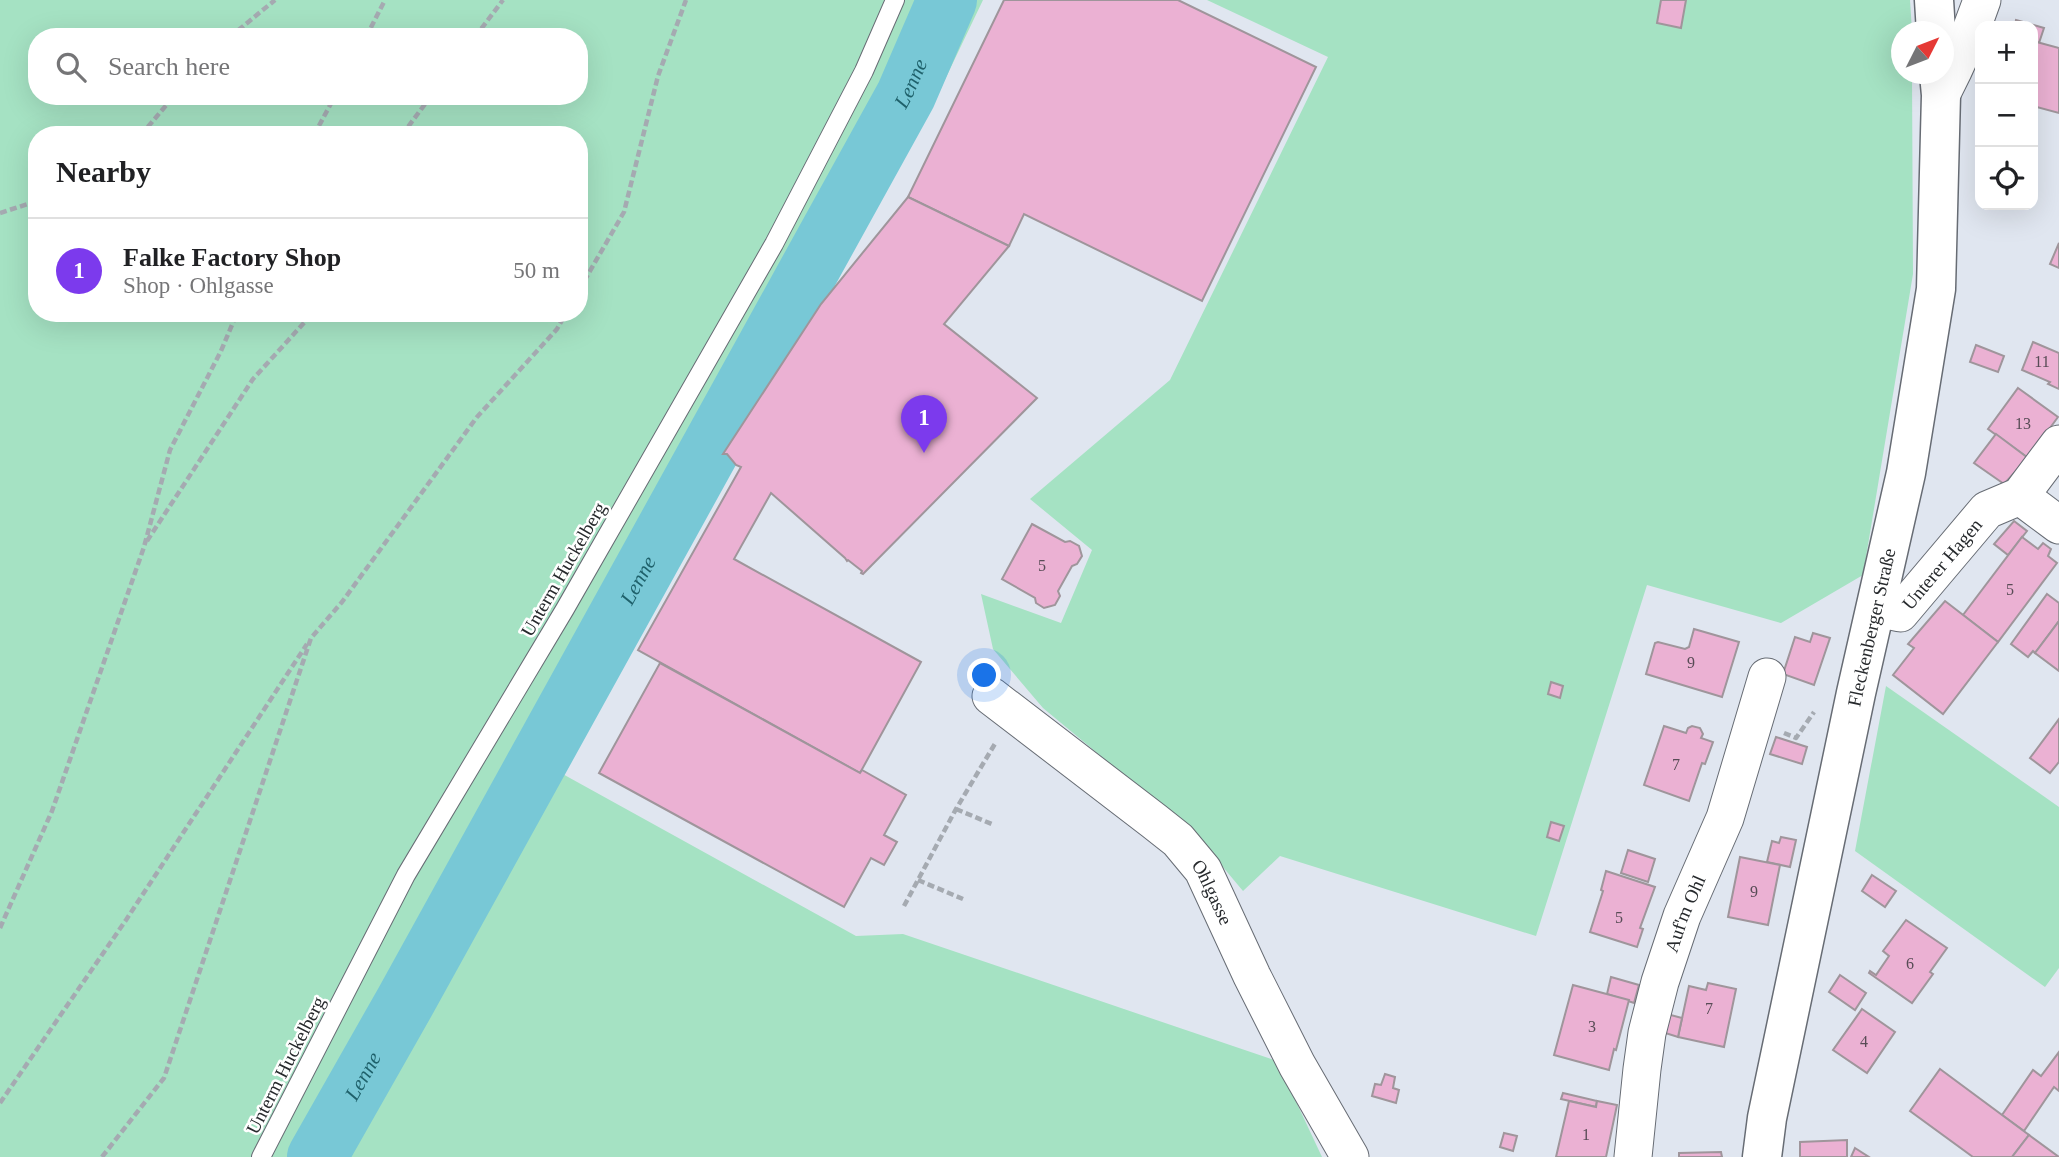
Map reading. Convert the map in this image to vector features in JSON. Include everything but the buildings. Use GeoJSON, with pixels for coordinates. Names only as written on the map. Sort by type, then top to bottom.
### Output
{"type":"FeatureCollection","features":[{"type":"Feature","properties":{"kind":"street"},"geometry":{"type":"LineString","coordinates":[[1934,0],[1935,21]]}},
{"type":"Feature","properties":{"kind":"street","name":"Fleckenberger Straße"},"geometry":{"type":"LineString","coordinates":[[1954,62],[1964,47],[1982,0]]}},
{"type":"Feature","properties":{"kind":"street","name":"Fleckenberger Straße"},"geometry":{"type":"LineString","coordinates":[[1762,1157],[1769,1107],[1856,693],[1906,473],[1936,289],[1940,84]]}},
{"type":"Feature","properties":{"kind":"street"},"geometry":{"type":"LineString","coordinates":[[2059,444],[2021,496],[2059,525]]}},
{"type":"Feature","properties":{"kind":"street","name":"Unterer Hagen"},"geometry":{"type":"LineString","coordinates":[[1876,608],[1900,613],[1987,510],[2021,496]]}},
{"type":"Feature","properties":{"kind":"street","name":"Auf'm Ohl"},"geometry":{"type":"LineString","coordinates":[[1633,1157],[1647,1033],[1660,982],[1682,916],[1725,818],[1767,677]]}},
{"type":"Feature","properties":{"kind":"street","name":"Ohlgasse"},"geometry":{"type":"LineString","coordinates":[[1002,705],[1178,840],[1203,870],[1297,1065],[1350,1157]]}},
{"type":"Feature","properties":{"kind":"lane","name":"Unterm Huckelberg"},"geometry":{"type":"LineString","coordinates":[[261,1157],[406,876],[565,610],[774,244],[864,71],[895,0]]}},
{"type":"Feature","properties":{"kind":"path"},"geometry":{"type":"LineString","coordinates":[[241,28],[275,0]]}},
{"type":"Feature","properties":{"kind":"path"},"geometry":{"type":"LineString","coordinates":[[371,28],[385,0]]}},
{"type":"Feature","properties":{"kind":"path"},"geometry":{"type":"LineString","coordinates":[[482,28],[503,0]]}},
{"type":"Feature","properties":{"kind":"path"},"geometry":{"type":"LineString","coordinates":[[588,274],[624,212],[658,76],[686,0]]}},
{"type":"Feature","properties":{"kind":"path"},"geometry":{"type":"LineString","coordinates":[[149,126],[166,105]]}},
{"type":"Feature","properties":{"kind":"path"},"geometry":{"type":"LineString","coordinates":[[319,126],[330,105]]}},
{"type":"Feature","properties":{"kind":"path"},"geometry":{"type":"LineString","coordinates":[[409,126],[424,105]]}},
{"type":"Feature","properties":{"kind":"path"},"geometry":{"type":"LineString","coordinates":[[0,213],[28,204]]}},
{"type":"Feature","properties":{"kind":"path"},"geometry":{"type":"LineString","coordinates":[[0,928],[52,811],[144,547],[170,450],[233,322]]}},
{"type":"Feature","properties":{"kind":"path"},"geometry":{"type":"LineString","coordinates":[[144,547],[253,379],[305,322]]}},
{"type":"Feature","properties":{"kind":"path"},"geometry":{"type":"LineString","coordinates":[[0,1103],[125,920],[311,638],[342,602],[477,418],[561,322]]}},
{"type":"Feature","properties":{"kind":"path"},"geometry":{"type":"LineString","coordinates":[[102,1157],[164,1078],[311,638]]}},
{"type":"Feature","properties":{"kind":"path"},"geometry":{"type":"LineString","coordinates":[[1754,722],[1796,738],[1822,701],[1841,691],[1856,693]]}},
{"type":"Feature","properties":{"kind":"path"},"geometry":{"type":"LineString","coordinates":[[904,906],[956,809],[1002,705]]}},
{"type":"Feature","properties":{"kind":"path"},"geometry":{"type":"LineString","coordinates":[[956,809],[993,825]]}},
{"type":"Feature","properties":{"kind":"path"},"geometry":{"type":"LineString","coordinates":[[918,880],[963,899]]}},
{"type":"Feature","properties":{"kind":"green space"},"geometry":{"type":"Polygon","coordinates":[[[0,0],[983,0],[928,115],[717,457],[550,767],[856,936],[903,934],[1277,1061],[1322,1157],[0,1157],[0,0]]]}},
{"type":"Feature","properties":{"kind":"green space"},"geometry":{"type":"Polygon","coordinates":[[[1207,0],[1910,0],[1911,21],[1891,21],[1891,84],[1912,84],[1913,274],[1863,575],[1781,623],[1647,585],[1536,936],[1280,856],[1243,891],[1197,836],[1043,708],[993,649],[981,594],[1061,623],[1092,550],[1030,499],[1170,380],[1328,57],[1207,0]]]}},
{"type":"Feature","properties":{"kind":"green space"},"geometry":{"type":"Polygon","coordinates":[[[1886,686],[2059,807],[2059,968],[2045,987],[1855,851],[1886,686]]]}},
{"type":"Feature","properties":{"kind":"waterway","name":"Lenne"},"geometry":{"type":"LineString","coordinates":[[317,1157],[906,95],[947,0]]}},
{"type":"Feature","properties":{"kind":"place","name":"Falke Factory Shop"},"geometry":{"type":"Point","coordinates":[924,453]}}]}
